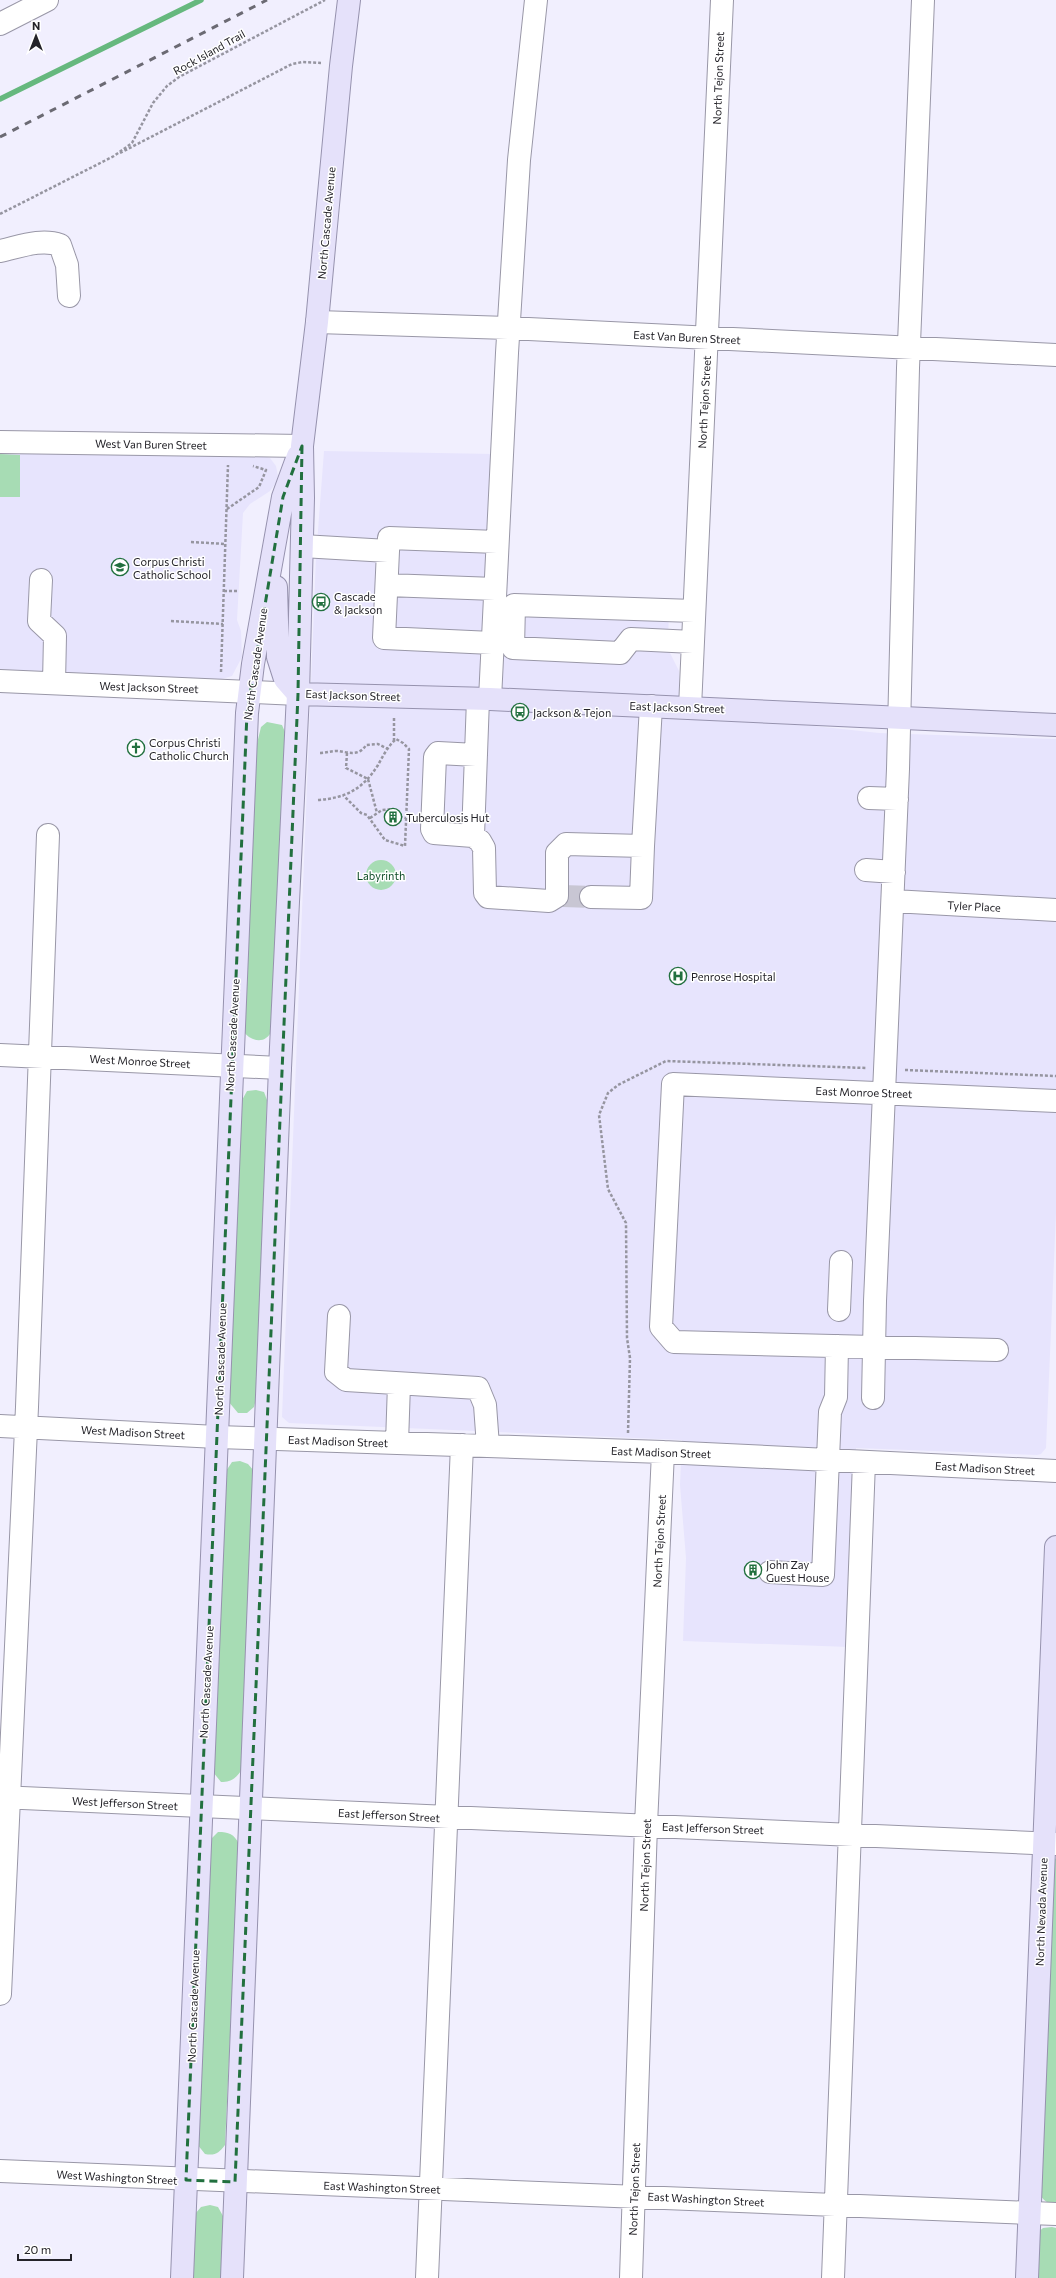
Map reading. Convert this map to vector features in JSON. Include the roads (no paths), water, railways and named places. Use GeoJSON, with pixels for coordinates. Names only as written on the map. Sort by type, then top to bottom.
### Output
{"type":"FeatureCollection","features":[{"type":"Feature","properties":{"kind":"main road","name":"North Cascade Avenue"},"geometry":{"type":"LineString","coordinates":[[232,2278],[250,1808],[267,1439],[280,1068],[298,694],[302,546],[302,446],[317,322],[340,71],[349,0]]}},
{"type":"Feature","properties":{"kind":"main road","name":"North Cascade Avenue"},"geometry":{"type":"LineString","coordinates":[[182,2278],[231,1066],[249,692],[283,496],[302,446]]}},
{"type":"Feature","properties":{"kind":"main road"},"geometry":{"type":"LineString","coordinates":[[275,540],[278,656],[285,679],[298,694]]}},
{"type":"Feature","properties":{"kind":"main road","name":"East Jackson Street"},"geometry":{"type":"LineString","coordinates":[[298,694],[484,699],[1056,725]]}},
{"type":"Feature","properties":{"kind":"main road","name":"North Nevada Avenue"},"geometry":{"type":"LineString","coordinates":[[1027,2278],[1050,1843],[1056,1547]]}},
{"type":"Feature","properties":{"kind":"street"},"geometry":{"type":"LineString","coordinates":[[0,24],[47,0]]}},
{"type":"Feature","properties":{"kind":"street"},"geometry":{"type":"LineString","coordinates":[[472,836],[476,755],[492,643],[508,328],[519,160],[536,0]]}},
{"type":"Feature","properties":{"kind":"street","name":"North Tejon Street"},"geometry":{"type":"LineString","coordinates":[[690,708],[708,338],[722,0]]}},
{"type":"Feature","properties":{"kind":"street"},"geometry":{"type":"LineString","coordinates":[[873,1398],[897,799],[909,348],[923,0]]}},
{"type":"Feature","properties":{"kind":"street"},"geometry":{"type":"LineString","coordinates":[[0,251],[43,242],[51,242],[60,245],[67,265],[69,296]]}},
{"type":"Feature","properties":{"kind":"street","name":"East Van Buren Street"},"geometry":{"type":"LineString","coordinates":[[317,322],[508,328],[1056,356]]}},
{"type":"Feature","properties":{"kind":"street","name":"West Van Buren Street"},"geometry":{"type":"LineString","coordinates":[[0,442],[302,446]]}},
{"type":"Feature","properties":{"kind":"street"},"geometry":{"type":"LineString","coordinates":[[492,643],[384,638],[388,551],[389,538],[497,542]]}},
{"type":"Feature","properties":{"kind":"street"},"geometry":{"type":"LineString","coordinates":[[302,546],[388,551]]}},
{"type":"Feature","properties":{"kind":"street"},"geometry":{"type":"LineString","coordinates":[[41,580],[39,622],[55,636],[54,683]]}},
{"type":"Feature","properties":{"kind":"street"},"geometry":{"type":"LineString","coordinates":[[387,585],[495,589]]}},
{"type":"Feature","properties":{"kind":"street"},"geometry":{"type":"LineString","coordinates":[[693,642],[631,639],[620,653],[513,648],[514,605],[694,611]]}},
{"type":"Feature","properties":{"kind":"street","name":"West Jackson Street"},"geometry":{"type":"LineString","coordinates":[[0,681],[298,694]]}},
{"type":"Feature","properties":{"kind":"street"},"geometry":{"type":"LineString","coordinates":[[591,897],[641,898],[651,706]]}},
{"type":"Feature","properties":{"kind":"street"},"geometry":{"type":"LineString","coordinates":[[476,755],[438,753],[435,757],[432,829],[434,833],[472,836],[480,841],[484,848],[485,893],[488,897],[549,901],[560,896],[557,853],[566,844],[643,846]]}},
{"type":"Feature","properties":{"kind":"street"},"geometry":{"type":"LineString","coordinates":[[869,798],[897,799]]}},
{"type":"Feature","properties":{"kind":"street"},"geometry":{"type":"LineString","coordinates":[[0,1994],[4,1797],[26,1427],[38,1056],[48,835]]}},
{"type":"Feature","properties":{"kind":"street"},"geometry":{"type":"LineString","coordinates":[[866,870],[894,872]]}},
{"type":"Feature","properties":{"kind":"street","name":"Tyler Place"},"geometry":{"type":"LineString","coordinates":[[893,901],[1056,910]]}},
{"type":"Feature","properties":{"kind":"street","name":"West Monroe Street"},"geometry":{"type":"LineString","coordinates":[[0,1055],[280,1068]]}},
{"type":"Feature","properties":{"kind":"street","name":"East Monroe Street"},"geometry":{"type":"LineString","coordinates":[[837,1346],[674,1342],[661,1327],[673,1084],[885,1092],[1056,1101]]}},
{"type":"Feature","properties":{"kind":"street"},"geometry":{"type":"LineString","coordinates":[[839,1310],[841,1262]]}},
{"type":"Feature","properties":{"kind":"street"},"geometry":{"type":"LineString","coordinates":[[339,1316],[336,1372],[346,1380],[377,1380],[399,1384],[478,1388],[485,1405],[488,1446]]}},
{"type":"Feature","properties":{"kind":"street"},"geometry":{"type":"LineString","coordinates":[[770,1572],[823,1574],[830,1412],[836,1396],[837,1346],[997,1350]]}},
{"type":"Feature","properties":{"kind":"street"},"geometry":{"type":"LineString","coordinates":[[397,1443],[399,1384]]}},
{"type":"Feature","properties":{"kind":"street","name":"West Madison Street"},"geometry":{"type":"LineString","coordinates":[[0,1426],[267,1439]]}},
{"type":"Feature","properties":{"kind":"street","name":"East Madison Street"},"geometry":{"type":"LineString","coordinates":[[267,1439],[663,1452],[1056,1471]]}},
{"type":"Feature","properties":{"kind":"street"},"geometry":{"type":"LineString","coordinates":[[427,2278],[462,1445]]}},
{"type":"Feature","properties":{"kind":"street","name":"North Tejon Street"},"geometry":{"type":"LineString","coordinates":[[631,2278],[646,1825],[663,1452]]}},
{"type":"Feature","properties":{"kind":"street"},"geometry":{"type":"LineString","coordinates":[[833,2278],[837,2205],[864,1462]]}},
{"type":"Feature","properties":{"kind":"street","name":"West Jefferson Street"},"geometry":{"type":"LineString","coordinates":[[4,1797],[250,1808]]}},
{"type":"Feature","properties":{"kind":"street","name":"East Jefferson Street"},"geometry":{"type":"LineString","coordinates":[[250,1808],[446,1818],[646,1825],[1050,1843]]}},
{"type":"Feature","properties":{"kind":"street","name":"West Washington Street"},"geometry":{"type":"LineString","coordinates":[[0,2171],[235,2182]]}},
{"type":"Feature","properties":{"kind":"street","name":"East Washington Street"},"geometry":{"type":"LineString","coordinates":[[235,2182],[633,2196],[1056,2214]]}},
{"type":"Feature","properties":{"kind":"waterway"},"geometry":{"type":"LineString","coordinates":[[0,99],[201,0]]}},
{"type":"Feature","properties":{"kind":"tunnel"},"geometry":{"type":"LineString","coordinates":[[563,896],[591,897]]}},
{"type":"Feature","properties":{"kind":"railway"},"geometry":{"type":"LineString","coordinates":[[0,137],[267,0]]}},
{"type":"Feature","properties":{"kind":"place","name":"Corpus Christi Catholic School"},"geometry":{"type":"Point","coordinates":[120,567]}},
{"type":"Feature","properties":{"kind":"place","name":"Cascade & Jackson"},"geometry":{"type":"Point","coordinates":[321,602]}},
{"type":"Feature","properties":{"kind":"place","name":"Jackson & Tejon"},"geometry":{"type":"Point","coordinates":[520,712]}},
{"type":"Feature","properties":{"kind":"place","name":"Corpus Christi Catholic Church"},"geometry":{"type":"Point","coordinates":[136,748]}},
{"type":"Feature","properties":{"kind":"place","name":"Tuberculosis Hut"},"geometry":{"type":"Point","coordinates":[393,817]}},
{"type":"Feature","properties":{"kind":"place","name":"Penrose Hospital"},"geometry":{"type":"Point","coordinates":[678,976]}},
{"type":"Feature","properties":{"kind":"place","name":"John Zay Guest House"},"geometry":{"type":"Point","coordinates":[753,1570]}},
{"type":"Feature","properties":{"kind":"park label","name":"Labyrinth"},"geometry":{"type":"Point","coordinates":[381,875]}}]}
